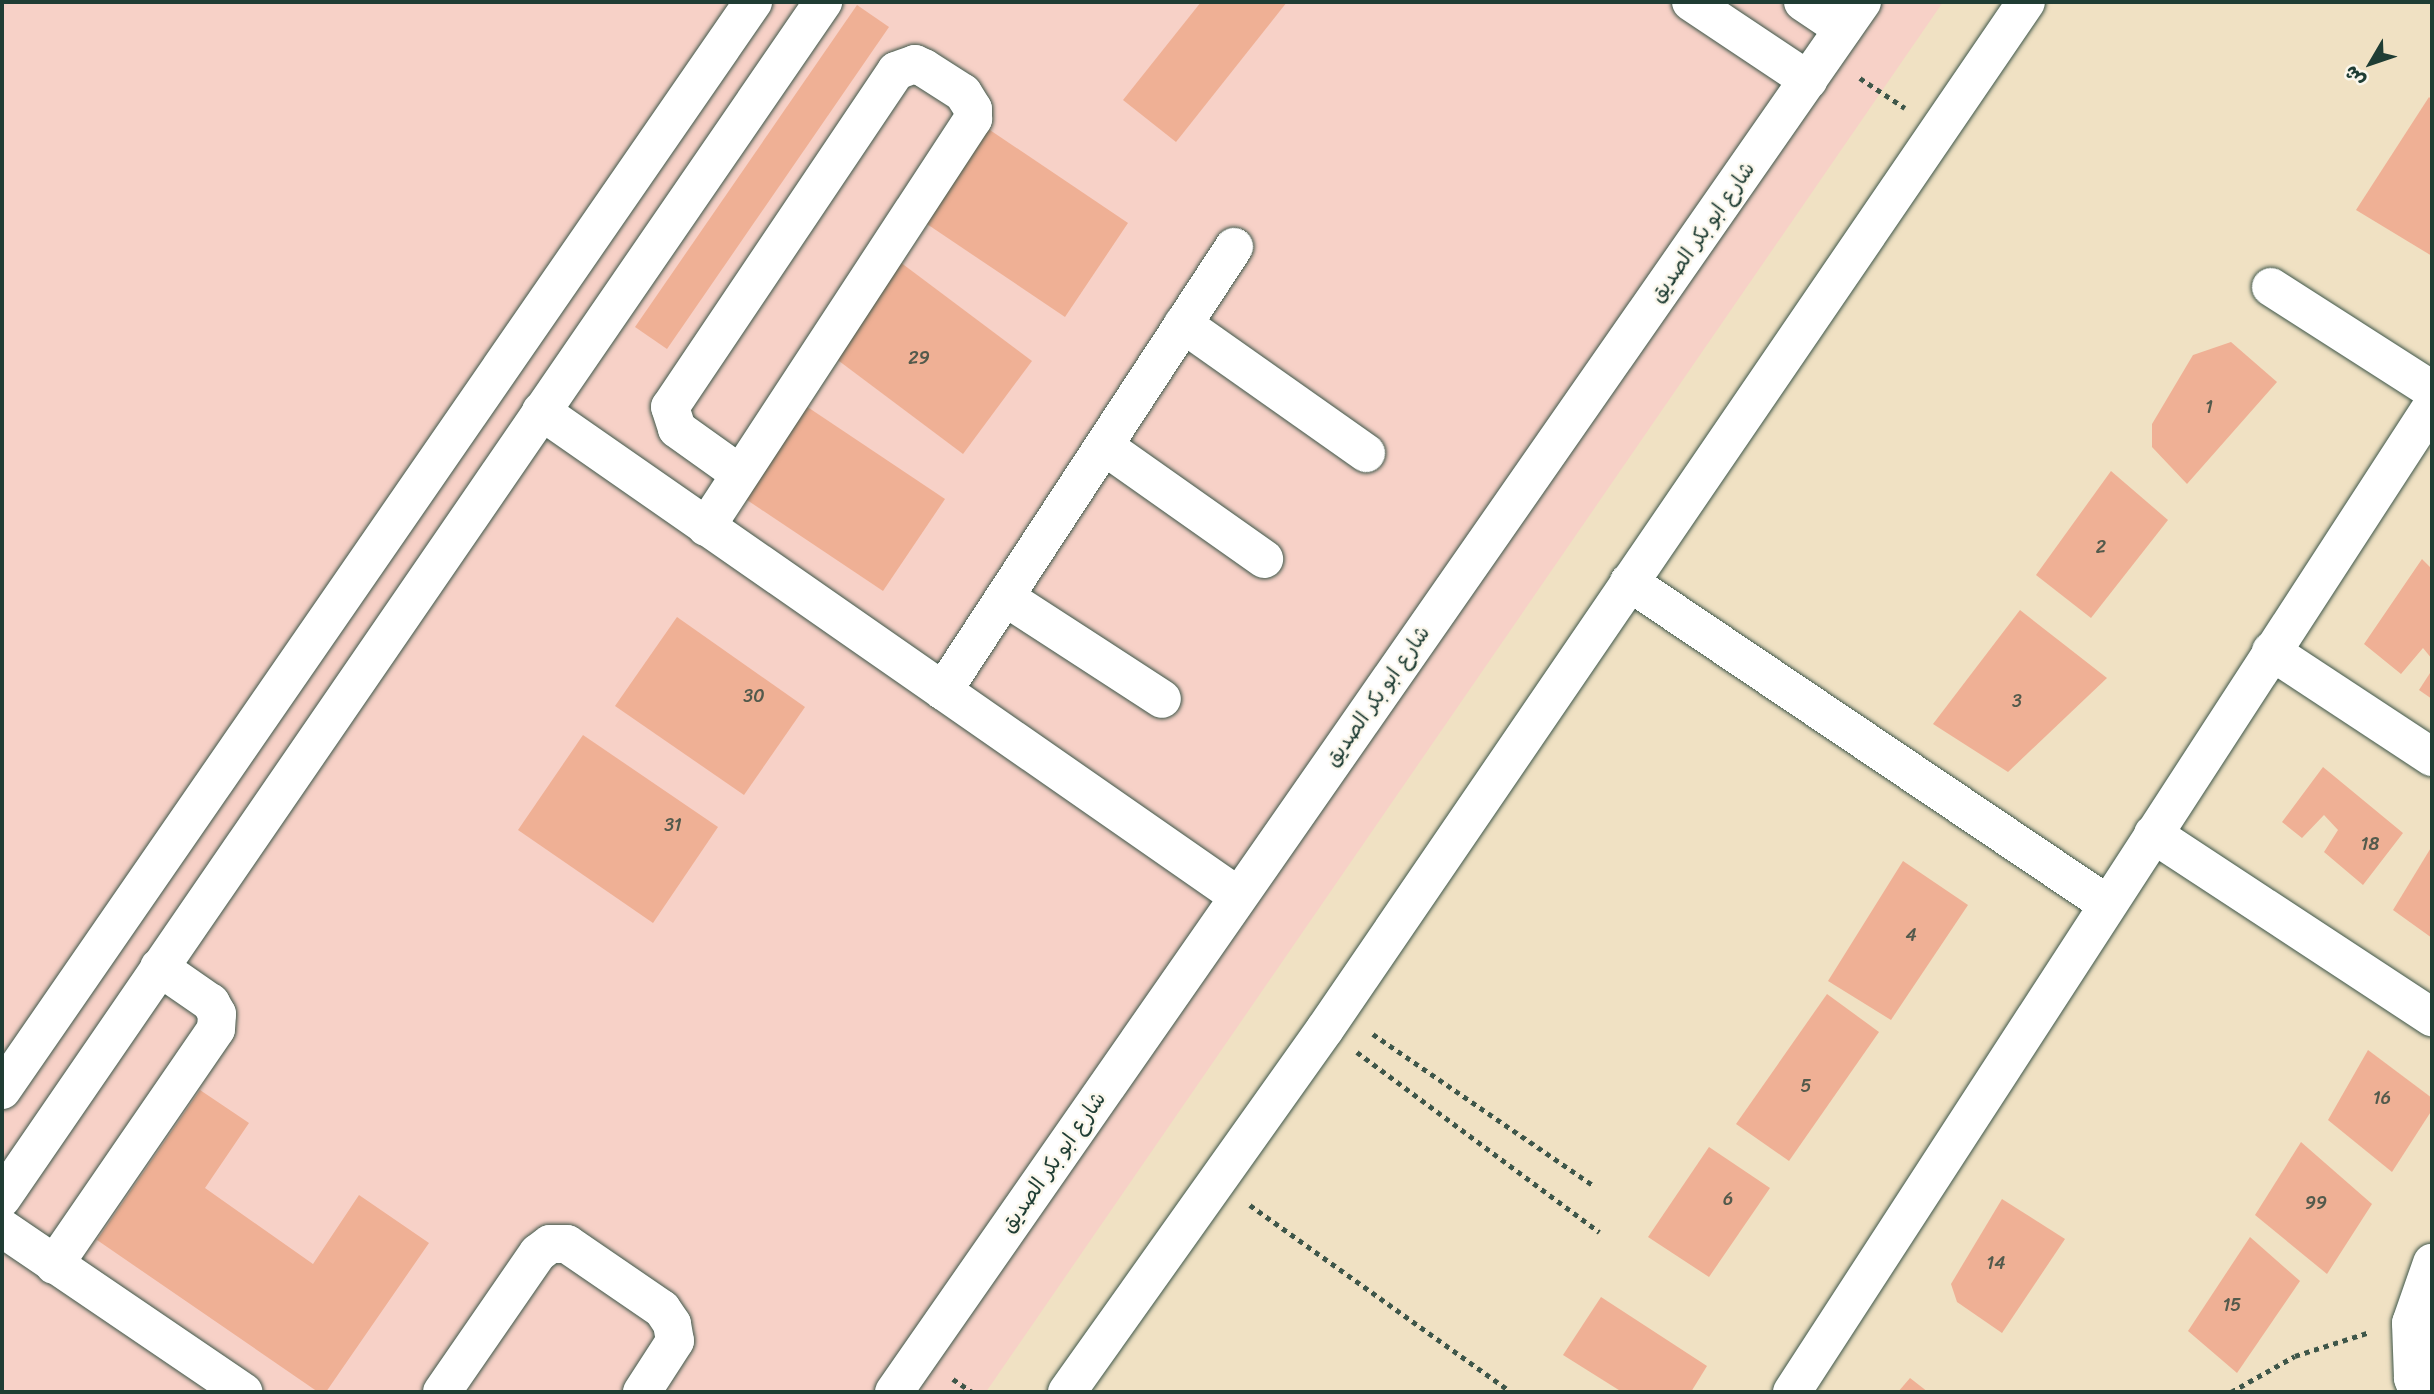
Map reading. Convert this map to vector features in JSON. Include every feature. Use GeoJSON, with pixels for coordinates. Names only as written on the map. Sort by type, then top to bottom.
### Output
{"type":"FeatureCollection","features":[{"type":"Feature","properties":{"kind":"main road"},"geometry":{"type":"LineString","coordinates":[[2,1090],[753,2]]}},
{"type":"Feature","properties":{"kind":"main road"},"geometry":{"type":"LineString","coordinates":[[2,1198],[822,2]]}},
{"type":"Feature","properties":{"kind":"main road"},"geometry":{"type":"LineString","coordinates":[[1691,2],[1834,41]]}},
{"type":"Feature","properties":{"kind":"main road"},"geometry":{"type":"LineString","coordinates":[[1803,2],[1834,41]]}},
{"type":"Feature","properties":{"kind":"main road"},"geometry":{"type":"LineString","coordinates":[[1067,1392],[1331,1019],[2026,2]]}},
{"type":"Feature","properties":{"kind":"main road","name":"شارع ابو بكر الصديق"},"geometry":{"type":"LineString","coordinates":[[894,1392],[1834,41]]}},
{"type":"Feature","properties":{"kind":"main road"},"geometry":{"type":"LineString","coordinates":[[706,527],[973,119],[974,109],[963,93],[915,64],[896,71],[670,407],[677,429],[740,474]]}},
{"type":"Feature","properties":{"kind":"main road"},"geometry":{"type":"LineString","coordinates":[[943,691],[1234,247]]}},
{"type":"Feature","properties":{"kind":"main road"},"geometry":{"type":"LineString","coordinates":[[2271,287],[2432,390]]}},
{"type":"Feature","properties":{"kind":"main road"},"geometry":{"type":"LineString","coordinates":[[1183,324],[1366,453]]}},
{"type":"Feature","properties":{"kind":"main road"},"geometry":{"type":"LineString","coordinates":[[1792,1392],[2432,406]]}},
{"type":"Feature","properties":{"kind":"main road"},"geometry":{"type":"LineString","coordinates":[[541,411],[1238,896]]}},
{"type":"Feature","properties":{"kind":"main road"},"geometry":{"type":"LineString","coordinates":[[1104,446],[1264,559]]}},
{"type":"Feature","properties":{"kind":"main road"},"geometry":{"type":"LineString","coordinates":[[1629,582],[2107,904]]}},
{"type":"Feature","properties":{"kind":"main road"},"geometry":{"type":"LineString","coordinates":[[1005,597],[1162,699]]}},
{"type":"Feature","properties":{"kind":"main road"},"geometry":{"type":"LineString","coordinates":[[2271,651],[2432,757]]}},
{"type":"Feature","properties":{"kind":"main road"},"geometry":{"type":"LineString","coordinates":[[2153,834],[2432,1017]]}},
{"type":"Feature","properties":{"kind":"main road"},"geometry":{"type":"LineString","coordinates":[[54,1265],[216,1029],[217,1014],[211,1003],[159,967]]}},
{"type":"Feature","properties":{"kind":"main road"},"geometry":{"type":"LineString","coordinates":[[2,1228],[243,1392]]}},
{"type":"Feature","properties":{"kind":"main road"},"geometry":{"type":"LineString","coordinates":[[442,1392],[538,1253],[550,1244],[567,1244],[662,1309],[672,1324],[675,1341],[642,1392]]}},
{"type":"Feature","properties":{"kind":"main road"},"geometry":{"type":"LineString","coordinates":[[2418,1392],[2413,1378],[2411,1322],[2432,1263]]}},
{"type":"Feature","properties":{"kind":"path"},"geometry":{"type":"LineString","coordinates":[[1834,41],[1937,130]]}},
{"type":"Feature","properties":{"kind":"path"},"geometry":{"type":"LineString","coordinates":[[1331,1019],[1594,1186]]}},
{"type":"Feature","properties":{"kind":"path"},"geometry":{"type":"LineString","coordinates":[[1331,1019],[1599,1232]]}},
{"type":"Feature","properties":{"kind":"path"},"geometry":{"type":"LineString","coordinates":[[1217,1182],[1511,1392]]}},
{"type":"Feature","properties":{"kind":"path"},"geometry":{"type":"LineString","coordinates":[[2231,1392],[2333,1341],[2411,1322]]}},
{"type":"Feature","properties":{"kind":"shaded area"},"geometry":{"type":"Polygon","coordinates":[[[2,2],[1943,2],[986,1392],[2,1392],[2,2]]]}},
{"type":"Feature","properties":{"kind":"building"},"geometry":{"type":"Polygon","coordinates":[[[1201,2],[1287,2],[1176,142],[1123,100],[1201,2]]]}},
{"type":"Feature","properties":{"kind":"building"},"geometry":{"type":"Polygon","coordinates":[[[857,5],[889,27],[667,349],[635,327],[857,5]]]}},
{"type":"Feature","properties":{"kind":"building"},"geometry":{"type":"Polygon","coordinates":[[[2429,97],[2432,100],[2432,256],[2356,210],[2429,97]]]}},
{"type":"Feature","properties":{"kind":"building"},"geometry":{"type":"Polygon","coordinates":[[[981,124],[1128,223],[1065,317],[918,218],[981,124]]]}},
{"type":"Feature","properties":{"kind":"building"},"geometry":{"type":"Polygon","coordinates":[[[896,259],[1032,361],[963,454],[827,352],[896,259]]]}},
{"type":"Feature","properties":{"kind":"building"},"geometry":{"type":"Polygon","coordinates":[[[2231,342],[2277,382],[2187,484],[2152,447],[2152,424],[2193,355],[2231,342]]]}},
{"type":"Feature","properties":{"kind":"building"},"geometry":{"type":"Polygon","coordinates":[[[806,406],[945,499],[883,591],[744,498],[806,406]]]}},
{"type":"Feature","properties":{"kind":"building"},"geometry":{"type":"Polygon","coordinates":[[[2111,471],[2168,520],[2091,618],[2036,575],[2111,471]]]}},
{"type":"Feature","properties":{"kind":"building"},"geometry":{"type":"Polygon","coordinates":[[[2422,559],[2432,569],[2432,659],[2423,648],[2401,674],[2364,644],[2422,559]]]}},
{"type":"Feature","properties":{"kind":"building"},"geometry":{"type":"Polygon","coordinates":[[[2020,610],[2107,678],[2008,772],[1933,724],[2020,610]]]}},
{"type":"Feature","properties":{"kind":"building"},"geometry":{"type":"Polygon","coordinates":[[[677,617],[805,707],[744,795],[615,706],[677,617]]]}},
{"type":"Feature","properties":{"kind":"building"},"geometry":{"type":"Polygon","coordinates":[[[2432,670],[2432,699],[2419,690],[2432,670]]]}},
{"type":"Feature","properties":{"kind":"building"},"geometry":{"type":"Polygon","coordinates":[[[583,735],[718,827],[653,923],[518,830],[583,735]]]}},
{"type":"Feature","properties":{"kind":"building"},"geometry":{"type":"Polygon","coordinates":[[[2323,767],[2403,833],[2363,885],[2324,852],[2338,830],[2324,815],[2302,838],[2282,822],[2323,767]]]}},
{"type":"Feature","properties":{"kind":"building"},"geometry":{"type":"Polygon","coordinates":[[[2432,846],[2432,938],[2393,910],[2432,846]]]}},
{"type":"Feature","properties":{"kind":"building"},"geometry":{"type":"Polygon","coordinates":[[[1903,861],[1968,905],[1891,1020],[1828,981],[1903,861]]]}},
{"type":"Feature","properties":{"kind":"building"},"geometry":{"type":"Polygon","coordinates":[[[1827,994],[1879,1032],[1789,1161],[1736,1124],[1827,994]]]}},
{"type":"Feature","properties":{"kind":"building"},"geometry":{"type":"Polygon","coordinates":[[[2368,1050],[2432,1098],[2432,1110],[2392,1172],[2328,1120],[2368,1050]]]}},
{"type":"Feature","properties":{"kind":"building"},"geometry":{"type":"Polygon","coordinates":[[[200,1090],[249,1123],[205,1188],[313,1264],[359,1195],[429,1243],[326,1392],[318,1392],[97,1240],[200,1090]]]}},
{"type":"Feature","properties":{"kind":"building"},"geometry":{"type":"Polygon","coordinates":[[[2301,1142],[2372,1204],[2327,1274],[2255,1215],[2301,1142]]]}},
{"type":"Feature","properties":{"kind":"building"},"geometry":{"type":"Polygon","coordinates":[[[1709,1147],[1770,1188],[1709,1277],[1648,1237],[1709,1147]]]}},
{"type":"Feature","properties":{"kind":"building"},"geometry":{"type":"Polygon","coordinates":[[[2002,1199],[2065,1239],[2002,1333],[1957,1302],[1951,1284],[2002,1199]]]}},
{"type":"Feature","properties":{"kind":"building"},"geometry":{"type":"Polygon","coordinates":[[[2250,1237],[2300,1281],[2237,1373],[2188,1331],[2250,1237]]]}},
{"type":"Feature","properties":{"kind":"building"},"geometry":{"type":"Polygon","coordinates":[[[1601,1297],[1707,1366],[1691,1392],[1622,1392],[1563,1355],[1601,1297]]]}},
{"type":"Feature","properties":{"kind":"building"},"geometry":{"type":"Polygon","coordinates":[[[1910,1378],[1928,1392],[1898,1392],[1910,1378]]]}}]}
